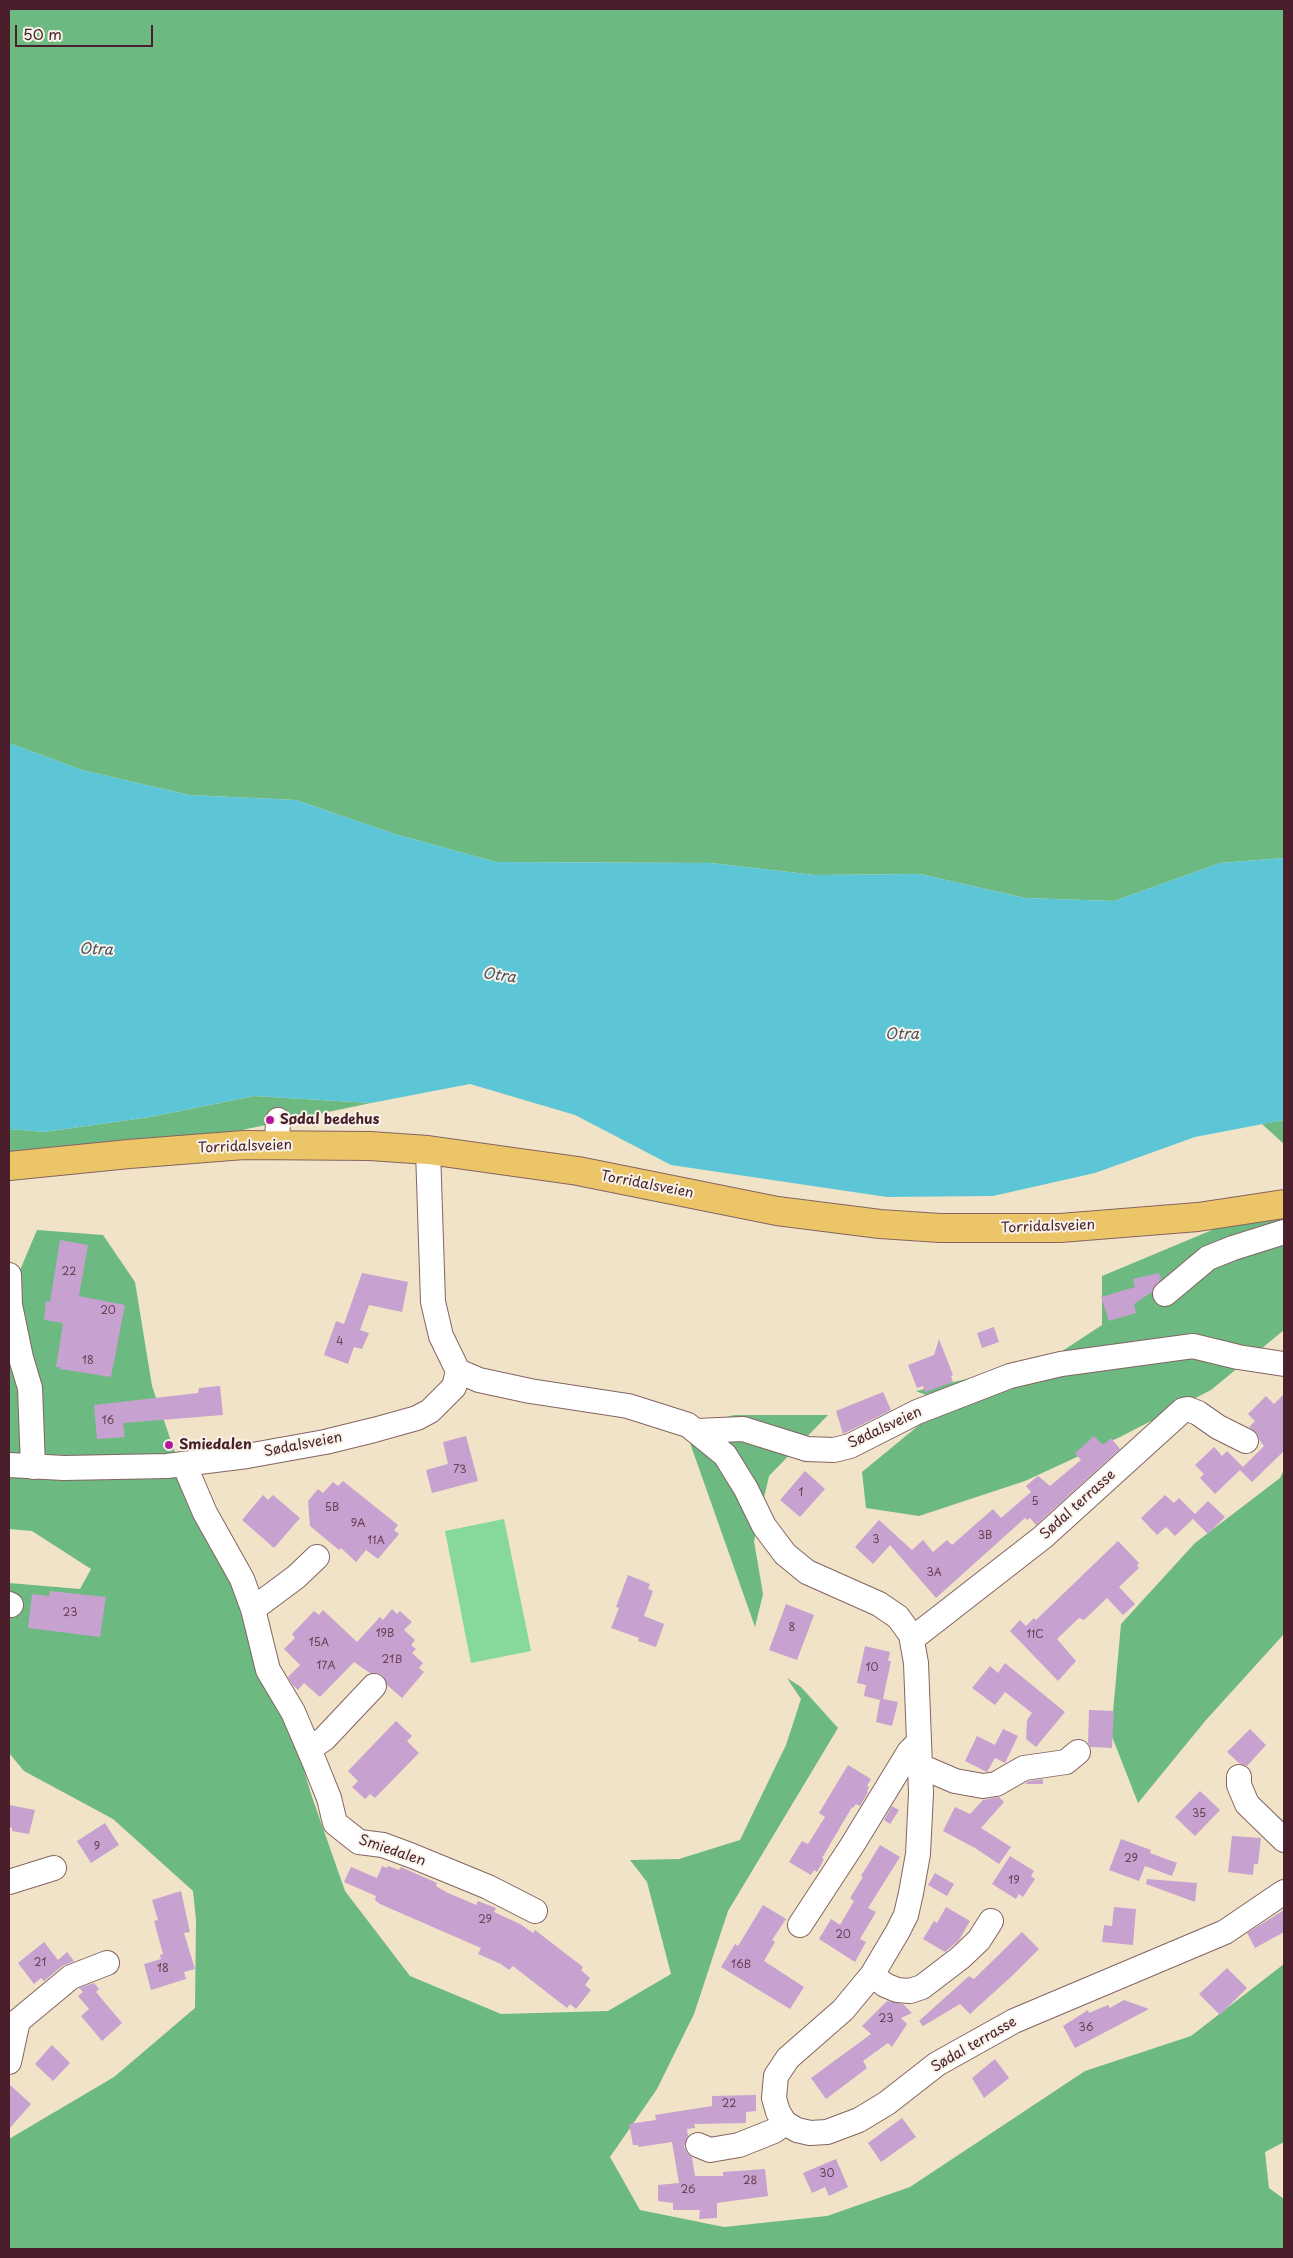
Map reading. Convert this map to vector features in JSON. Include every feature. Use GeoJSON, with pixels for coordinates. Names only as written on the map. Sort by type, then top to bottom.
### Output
{"type":"FeatureCollection","features":[{"type":"Feature","properties":{"kind":"main road","name":"Torridalsveien"},"geometry":{"type":"LineString","coordinates":[[9,1166],[192,1149],[278,1133],[370,1146],[428,1150],[578,1171],[777,1211],[880,1224],[1001,1229],[1060,1228],[1198,1216],[1284,1204]]}},
{"type":"Feature","properties":{"kind":"street"},"geometry":{"type":"LineString","coordinates":[[428,1150],[433,1302],[441,1336],[458,1371]]}},
{"type":"Feature","properties":{"kind":"street"},"geometry":{"type":"LineString","coordinates":[[1165,1294],[1208,1258],[1284,1232]]}},
{"type":"Feature","properties":{"kind":"street"},"geometry":{"type":"LineString","coordinates":[[9,1275],[10,1305],[30,1388],[33,1467]]}},
{"type":"Feature","properties":{"kind":"street","name":"Sødalsveien"},"geometry":{"type":"LineString","coordinates":[[9,1465],[33,1467],[184,1464],[247,1456],[325,1442],[417,1418],[430,1411],[454,1387],[458,1371],[479,1380],[530,1392],[646,1410],[688,1425],[696,1431],[743,1429],[807,1448],[834,1450],[850,1446],[916,1412],[1010,1376],[1061,1364],[1193,1346],[1238,1357],[1284,1364]]}},
{"type":"Feature","properties":{"kind":"street","name":"Sødal terrasse"},"geometry":{"type":"LineString","coordinates":[[912,1638],[1043,1537],[1183,1410],[1188,1409],[1198,1413],[1218,1427],[1246,1441]]}},
{"type":"Feature","properties":{"kind":"street"},"geometry":{"type":"LineString","coordinates":[[696,1431],[725,1455],[746,1489],[764,1526],[785,1554],[807,1572],[879,1604],[905,1625],[912,1638],[916,1663],[920,1766],[919,1836],[912,1893],[906,1915],[898,1931],[872,1975],[849,2004],[788,2058],[780,2070],[774,2082],[774,2098],[778,2112],[785,2122],[774,2131],[739,2145],[710,2150],[698,2145]]}},
{"type":"Feature","properties":{"kind":"street","name":"Smiedalen"},"geometry":{"type":"LineString","coordinates":[[184,1464],[205,1513],[242,1579],[268,1670],[293,1712],[328,1798],[335,1823],[342,1831],[359,1842],[383,1845],[410,1855],[488,1887],[535,1911]]}},
{"type":"Feature","properties":{"kind":"street"},"geometry":{"type":"LineString","coordinates":[[252,1609],[296,1577],[317,1557]]}},
{"type":"Feature","properties":{"kind":"street"},"geometry":{"type":"LineString","coordinates":[[309,1749],[324,1739],[374,1686]]}},
{"type":"Feature","properties":{"kind":"street"},"geometry":{"type":"LineString","coordinates":[[800,1925],[909,1752],[919,1742]]}},
{"type":"Feature","properties":{"kind":"street"},"geometry":{"type":"LineString","coordinates":[[920,1766],[955,1781],[983,1786],[996,1784],[1024,1768],[1066,1762],[1078,1752]]}},
{"type":"Feature","properties":{"kind":"street"},"geometry":{"type":"LineString","coordinates":[[1239,1777],[1239,1785],[1248,1804],[1284,1840]]}},
{"type":"Feature","properties":{"kind":"street"},"geometry":{"type":"LineString","coordinates":[[9,1882],[54,1868]]}},
{"type":"Feature","properties":{"kind":"street","name":"Sødal terrasse"},"geometry":{"type":"LineString","coordinates":[[785,2122],[797,2130],[810,2133],[827,2132],[859,2120],[887,2104],[937,2064],[1014,2020],[1224,1932],[1284,1892]]}},
{"type":"Feature","properties":{"kind":"street"},"geometry":{"type":"LineString","coordinates":[[872,1975],[885,1985],[897,1990],[910,1991],[922,1987],[960,1958],[979,1940],[991,1921]]}},
{"type":"Feature","properties":{"kind":"street"},"geometry":{"type":"LineString","coordinates":[[9,2062],[13,2018],[71,1977],[107,1962]]}},
{"type":"Feature","properties":{"kind":"green space"},"geometry":{"type":"Polygon","coordinates":[[[9,9],[1284,9],[1284,858],[1220,863],[1114,901],[1025,898],[920,874],[815,875],[711,863],[496,862],[395,834],[296,800],[189,795],[82,770],[9,743],[9,9]]]}},
{"type":"Feature","properties":{"kind":"green space"},"geometry":{"type":"Polygon","coordinates":[[[254,1096],[371,1103],[132,1153],[9,1168],[9,1129],[44,1132],[150,1117],[254,1096]]]}},
{"type":"Feature","properties":{"kind":"green space"},"geometry":{"type":"Polygon","coordinates":[[[1284,1120],[1284,1144],[1262,1124],[1284,1120]]]}},
{"type":"Feature","properties":{"kind":"green space"},"geometry":{"type":"Polygon","coordinates":[[[1284,1200],[1284,1330],[1211,1390],[1120,1437],[1025,1481],[919,1516],[866,1508],[862,1472],[946,1403],[916,1391],[1050,1359],[1102,1325],[1102,1276],[1284,1200]]]}},
{"type":"Feature","properties":{"kind":"green space"},"geometry":{"type":"Polygon","coordinates":[[[37,1230],[103,1235],[135,1282],[152,1386],[188,1490],[280,1688],[311,1794],[345,1891],[410,1976],[501,2014],[608,2011],[671,1974],[647,1882],[630,1860],[679,1859],[740,1840],[786,1745],[801,1699],[787,1678],[801,1687],[838,1728],[728,1911],[694,2014],[657,2089],[610,2157],[640,2210],[724,2227],[827,2216],[910,2187],[1085,2071],[1191,2036],[1284,1964],[1284,2142],[1265,2152],[1269,2188],[1284,2199],[1284,2249],[9,2249],[9,2139],[114,2077],[195,2008],[196,1920],[193,1891],[113,1819],[24,1771],[9,1753],[9,1583],[80,1589],[91,1569],[32,1531],[9,1529],[9,1296],[37,1230]]]}},
{"type":"Feature","properties":{"kind":"green space"},"geometry":{"type":"Polygon","coordinates":[[[735,1415],[828,1415],[769,1476],[754,1541],[763,1594],[755,1627],[684,1426],[735,1415]]]}},
{"type":"Feature","properties":{"kind":"green space"},"geometry":{"type":"Polygon","coordinates":[[[1284,1470],[1284,1634],[1206,1720],[1138,1803],[1111,1734],[1121,1624],[1195,1543],[1280,1478],[1284,1470]]]}},
{"type":"Feature","properties":{"kind":"green space"},"geometry":{"type":"Polygon","coordinates":[[[504,1519],[531,1651],[471,1663],[445,1531],[504,1519]]]}},
{"type":"Feature","properties":{"kind":"water","name":"Otra"},"geometry":{"type":"Polygon","coordinates":[[[9,743],[82,770],[189,795],[296,800],[395,834],[496,862],[711,863],[815,875],[920,874],[1025,898],[1114,901],[1220,863],[1284,858],[1284,1120],[1195,1137],[1095,1173],[993,1196],[887,1197],[671,1165],[575,1115],[470,1084],[371,1103],[254,1096],[150,1117],[44,1132],[9,1129],[9,743]]]}},
{"type":"Feature","properties":{"kind":"building"},"geometry":{"type":"Polygon","coordinates":[[[60,1240],[88,1245],[79,1296],[125,1305],[111,1377],[56,1367],[63,1323],[44,1320],[46,1301],[50,1302],[60,1240]]]}},
{"type":"Feature","properties":{"kind":"building"},"geometry":{"type":"Polygon","coordinates":[[[362,1273],[408,1282],[402,1312],[369,1305],[360,1330],[369,1333],[362,1349],[354,1347],[348,1364],[324,1355],[336,1321],[344,1324],[362,1273]]]}},
{"type":"Feature","properties":{"kind":"building"},"geometry":{"type":"Polygon","coordinates":[[[1159,1273],[1161,1279],[1152,1292],[1134,1304],[1136,1313],[1109,1321],[1101,1297],[1135,1287],[1133,1279],[1159,1273]]]}},
{"type":"Feature","properties":{"kind":"building"},"geometry":{"type":"Polygon","coordinates":[[[994,1327],[999,1342],[982,1348],[977,1333],[994,1327]]]}},
{"type":"Feature","properties":{"kind":"building"},"geometry":{"type":"Polygon","coordinates":[[[939,1339],[953,1375],[951,1376],[953,1382],[925,1392],[923,1386],[917,1388],[908,1365],[934,1355],[939,1339]]]}},
{"type":"Feature","properties":{"kind":"building"},"geometry":{"type":"Polygon","coordinates":[[[220,1386],[223,1415],[123,1423],[125,1437],[97,1439],[94,1405],[198,1393],[199,1388],[220,1386]]]}},
{"type":"Feature","properties":{"kind":"building"},"geometry":{"type":"Polygon","coordinates":[[[883,1392],[891,1410],[843,1434],[836,1411],[883,1392]]]}},
{"type":"Feature","properties":{"kind":"building"},"geometry":{"type":"Polygon","coordinates":[[[1284,1394],[1284,1451],[1252,1482],[1240,1470],[1215,1494],[1200,1478],[1204,1474],[1195,1465],[1214,1447],[1222,1456],[1227,1451],[1243,1467],[1264,1446],[1257,1433],[1249,1427],[1255,1421],[1248,1414],[1266,1396],[1274,1404],[1284,1394]]]}},
{"type":"Feature","properties":{"kind":"building"},"geometry":{"type":"Polygon","coordinates":[[[466,1436],[478,1481],[432,1493],[426,1470],[448,1464],[443,1442],[466,1436]]]}},
{"type":"Feature","properties":{"kind":"building"},"geometry":{"type":"Polygon","coordinates":[[[1094,1436],[1103,1445],[1111,1438],[1120,1449],[1036,1525],[1030,1518],[1027,1520],[1025,1518],[936,1598],[890,1545],[873,1564],[855,1547],[879,1520],[912,1550],[923,1540],[933,1552],[947,1540],[952,1545],[993,1509],[1001,1518],[1031,1492],[1026,1486],[1038,1476],[1050,1486],[1081,1460],[1075,1453],[1094,1436]]]}},
{"type":"Feature","properties":{"kind":"building"},"geometry":{"type":"Polygon","coordinates":[[[805,1471],[825,1489],[800,1517],[780,1500],[805,1471]]]}},
{"type":"Feature","properties":{"kind":"building"},"geometry":{"type":"Polygon","coordinates":[[[343,1481],[398,1525],[394,1530],[399,1534],[378,1559],[366,1550],[356,1562],[341,1548],[339,1550],[310,1526],[308,1501],[318,1489],[323,1493],[333,1482],[338,1486],[343,1481]]]}},
{"type":"Feature","properties":{"kind":"building"},"geometry":{"type":"Polygon","coordinates":[[[263,1495],[268,1500],[273,1495],[300,1518],[274,1548],[242,1520],[263,1495]]]}},
{"type":"Feature","properties":{"kind":"building"},"geometry":{"type":"Polygon","coordinates":[[[1165,1495],[1174,1503],[1179,1498],[1195,1514],[1208,1501],[1225,1517],[1208,1534],[1193,1519],[1175,1536],[1166,1527],[1157,1535],[1141,1518],[1165,1495]]]}},
{"type":"Feature","properties":{"kind":"building"},"geometry":{"type":"Polygon","coordinates":[[[1118,1541],[1139,1563],[1137,1566],[1139,1568],[1119,1587],[1135,1604],[1123,1615],[1107,1598],[1084,1620],[1079,1618],[1057,1639],[1076,1661],[1058,1681],[1010,1631],[1020,1620],[1026,1626],[1034,1618],[1036,1620],[1118,1541]]]}},
{"type":"Feature","properties":{"kind":"building"},"geometry":{"type":"Polygon","coordinates":[[[628,1575],[650,1584],[648,1589],[653,1591],[644,1616],[664,1624],[656,1647],[638,1641],[639,1638],[611,1628],[619,1608],[616,1607],[628,1575]]]}},
{"type":"Feature","properties":{"kind":"building"},"geometry":{"type":"Polygon","coordinates":[[[50,1591],[106,1597],[100,1637],[28,1628],[32,1594],[49,1596],[50,1591]]]}},
{"type":"Feature","properties":{"kind":"building"},"geometry":{"type":"Polygon","coordinates":[[[786,1604],[814,1615],[797,1660],[769,1650],[786,1604]]]}},
{"type":"Feature","properties":{"kind":"building"},"geometry":{"type":"Polygon","coordinates":[[[392,1609],[397,1614],[400,1611],[412,1622],[404,1630],[415,1640],[411,1645],[416,1649],[412,1653],[423,1663],[419,1668],[424,1672],[402,1698],[387,1685],[383,1676],[377,1673],[370,1673],[354,1662],[320,1697],[304,1683],[298,1690],[292,1684],[288,1677],[300,1665],[284,1649],[295,1638],[292,1634],[314,1611],[319,1615],[323,1610],[357,1642],[380,1617],[383,1620],[392,1609]]]}},
{"type":"Feature","properties":{"kind":"building"},"geometry":{"type":"Polygon","coordinates":[[[865,1646],[890,1652],[888,1661],[891,1661],[883,1699],[898,1702],[892,1726],[876,1722],[880,1700],[864,1696],[866,1685],[857,1683],[865,1646]]]}},
{"type":"Feature","properties":{"kind":"building"},"geometry":{"type":"Polygon","coordinates":[[[1005,1663],[1065,1712],[1036,1747],[1026,1739],[1027,1720],[1032,1713],[1005,1692],[995,1705],[972,1688],[990,1666],[998,1673],[1005,1663]]]}},
{"type":"Feature","properties":{"kind":"building"},"geometry":{"type":"Polygon","coordinates":[[[1089,1710],[1114,1711],[1112,1748],[1090,1747],[1088,1742],[1089,1710]]]}},
{"type":"Feature","properties":{"kind":"building"},"geometry":{"type":"Polygon","coordinates":[[[396,1721],[412,1736],[407,1741],[419,1753],[375,1798],[370,1794],[365,1799],[352,1787],[358,1781],[348,1771],[396,1721]]]}},
{"type":"Feature","properties":{"kind":"building"},"geometry":{"type":"Polygon","coordinates":[[[1003,1729],[1018,1736],[1005,1763],[995,1758],[987,1772],[965,1761],[977,1736],[995,1745],[1003,1729]]]}},
{"type":"Feature","properties":{"kind":"building"},"geometry":{"type":"Polygon","coordinates":[[[1250,1729],[1266,1745],[1247,1766],[1239,1763],[1227,1752],[1250,1729]]]}},
{"type":"Feature","properties":{"kind":"building"},"geometry":{"type":"Polygon","coordinates":[[[848,1765],[871,1779],[867,1786],[869,1787],[868,1792],[860,1806],[856,1804],[852,1807],[822,1858],[824,1859],[817,1872],[814,1870],[811,1875],[789,1862],[802,1841],[808,1844],[825,1817],[819,1813],[848,1765]]]}},
{"type":"Feature","properties":{"kind":"building"},"geometry":{"type":"Polygon","coordinates":[[[1043,1779],[1043,1784],[1025,1784],[1029,1781],[1043,1779]]]}},
{"type":"Feature","properties":{"kind":"building"},"geometry":{"type":"Polygon","coordinates":[[[1200,1791],[1220,1810],[1195,1836],[1175,1817],[1200,1791]]]}},
{"type":"Feature","properties":{"kind":"building"},"geometry":{"type":"Polygon","coordinates":[[[999,1797],[1004,1802],[981,1828],[1011,1847],[999,1864],[975,1848],[943,1831],[955,1807],[970,1814],[983,1800],[999,1797]]]}},
{"type":"Feature","properties":{"kind":"building"},"geometry":{"type":"Polygon","coordinates":[[[9,1805],[35,1810],[29,1834],[12,1831],[12,1828],[9,1827],[9,1805]]]}},
{"type":"Feature","properties":{"kind":"building"},"geometry":{"type":"Polygon","coordinates":[[[892,1806],[899,1810],[890,1824],[884,1820],[892,1806]]]}},
{"type":"Feature","properties":{"kind":"building"},"geometry":{"type":"Polygon","coordinates":[[[105,1823],[119,1845],[91,1863],[77,1841],[105,1823]]]}},
{"type":"Feature","properties":{"kind":"building"},"geometry":{"type":"Polygon","coordinates":[[[1232,1836],[1261,1838],[1258,1864],[1254,1864],[1253,1875],[1228,1872],[1232,1836]]]}},
{"type":"Feature","properties":{"kind":"building"},"geometry":{"type":"Polygon","coordinates":[[[1121,1839],[1151,1850],[1150,1853],[1177,1863],[1172,1876],[1145,1866],[1139,1881],[1109,1870],[1121,1839]]]}},
{"type":"Feature","properties":{"kind":"building"},"geometry":{"type":"Polygon","coordinates":[[[880,1845],[900,1857],[868,1908],[876,1912],[860,1939],[866,1942],[855,1962],[819,1939],[831,1919],[840,1925],[854,1901],[850,1898],[863,1877],[861,1876],[880,1845]]]}},
{"type":"Feature","properties":{"kind":"building"},"geometry":{"type":"Polygon","coordinates":[[[1010,1856],[1034,1871],[1031,1876],[1035,1879],[1023,1897],[1019,1894],[1016,1899],[992,1884],[1010,1856]]]}},
{"type":"Feature","properties":{"kind":"building"},"geometry":{"type":"Polygon","coordinates":[[[382,1866],[399,1870],[401,1867],[437,1883],[436,1886],[446,1892],[476,1905],[478,1901],[496,1908],[494,1912],[520,1924],[533,1933],[535,1930],[583,1967],[581,1970],[590,1978],[585,1985],[591,1990],[576,2009],[570,2004],[567,2008],[513,1966],[509,1970],[501,1964],[478,1954],[481,1948],[380,1904],[375,1900],[376,1896],[344,1882],[351,1867],[377,1878],[382,1866]]]}},
{"type":"Feature","properties":{"kind":"building"},"geometry":{"type":"Polygon","coordinates":[[[935,1873],[954,1884],[947,1896],[928,1885],[935,1873]]]}},
{"type":"Feature","properties":{"kind":"building"},"geometry":{"type":"Polygon","coordinates":[[[1147,1879],[1197,1883],[1195,1902],[1146,1884],[1147,1879]]]}},
{"type":"Feature","properties":{"kind":"building"},"geometry":{"type":"Polygon","coordinates":[[[181,1891],[190,1932],[184,1933],[195,1969],[184,1972],[186,1979],[151,1990],[144,1964],[161,1959],[160,1955],[163,1954],[154,1921],[158,1920],[152,1900],[181,1891]]]}},
{"type":"Feature","properties":{"kind":"building"},"geometry":{"type":"Polygon","coordinates":[[[763,1905],[786,1919],[772,1940],[775,1942],[764,1961],[804,1987],[790,2009],[721,1967],[735,1944],[738,1946],[763,1905]]]}},
{"type":"Feature","properties":{"kind":"building"},"geometry":{"type":"Polygon","coordinates":[[[946,1907],[970,1921],[959,1940],[945,1952],[923,1939],[934,1921],[937,1923],[946,1907]]]}},
{"type":"Feature","properties":{"kind":"building"},"geometry":{"type":"Polygon","coordinates":[[[1114,1907],[1136,1909],[1133,1945],[1102,1942],[1104,1925],[1112,1926],[1114,1907]]]}},
{"type":"Feature","properties":{"kind":"building"},"geometry":{"type":"Polygon","coordinates":[[[1284,1910],[1284,1932],[1255,1948],[1247,1933],[1284,1910]]]}},
{"type":"Feature","properties":{"kind":"building"},"geometry":{"type":"Polygon","coordinates":[[[1022,1932],[1039,1949],[1013,1975],[970,2014],[960,2004],[923,2026],[919,2021],[969,1976],[974,1979],[1022,1932]]]}},
{"type":"Feature","properties":{"kind":"building"},"geometry":{"type":"Polygon","coordinates":[[[44,1942],[58,1960],[67,1952],[74,1961],[62,1966],[44,1981],[41,1978],[34,1984],[18,1963],[44,1942]]]}},
{"type":"Feature","properties":{"kind":"building"},"geometry":{"type":"Polygon","coordinates":[[[1227,1968],[1247,1988],[1220,2015],[1199,1994],[1227,1968]]]}},
{"type":"Feature","properties":{"kind":"building"},"geometry":{"type":"Polygon","coordinates":[[[94,1983],[99,1989],[96,1992],[122,2023],[102,2041],[81,2016],[89,2009],[78,1996],[83,1992],[79,1988],[94,1983]]]}},
{"type":"Feature","properties":{"kind":"building"},"geometry":{"type":"Polygon","coordinates":[[[1124,2000],[1149,2009],[1075,2048],[1063,2026],[1088,2010],[1089,2013],[1108,2005],[1110,2008],[1124,2000]]]}},
{"type":"Feature","properties":{"kind":"building"},"geometry":{"type":"Polygon","coordinates":[[[887,2001],[903,2004],[912,2013],[901,2018],[907,2024],[892,2047],[888,2043],[863,2061],[867,2068],[826,2099],[811,2078],[871,2034],[862,2026],[887,2001]]]}},
{"type":"Feature","properties":{"kind":"building"},"geometry":{"type":"Polygon","coordinates":[[[52,2045],[70,2063],[53,2081],[35,2064],[52,2045]]]}},
{"type":"Feature","properties":{"kind":"building"},"geometry":{"type":"Polygon","coordinates":[[[995,2059],[1009,2078],[984,2098],[972,2078],[995,2059]]]}},
{"type":"Feature","properties":{"kind":"building"},"geometry":{"type":"Polygon","coordinates":[[[9,2084],[31,2104],[9,2129],[9,2084]]]}},
{"type":"Feature","properties":{"kind":"building"},"geometry":{"type":"Polygon","coordinates":[[[756,2095],[756,2111],[746,2112],[746,2123],[694,2124],[695,2128],[687,2129],[688,2136],[684,2146],[687,2153],[692,2157],[695,2176],[723,2176],[723,2172],[765,2169],[768,2196],[717,2203],[717,2218],[699,2219],[700,2210],[673,2210],[673,2203],[658,2201],[658,2185],[679,2183],[672,2142],[639,2147],[638,2145],[633,2145],[629,2124],[656,2120],[655,2115],[712,2106],[712,2096],[756,2095]]]}},
{"type":"Feature","properties":{"kind":"building"},"geometry":{"type":"Polygon","coordinates":[[[902,2118],[916,2137],[881,2162],[868,2143],[902,2118]]]}},
{"type":"Feature","properties":{"kind":"building"},"geometry":{"type":"Polygon","coordinates":[[[836,2159],[848,2187],[829,2196],[825,2187],[812,2193],[803,2173],[836,2159]]]}},
{"type":"Feature","properties":{"kind":"place","name":"Sødal bedehus"},"geometry":{"type":"Point","coordinates":[270,1120]}},
{"type":"Feature","properties":{"kind":"place","name":"Smiedalen"},"geometry":{"type":"Point","coordinates":[169,1445]}}]}
